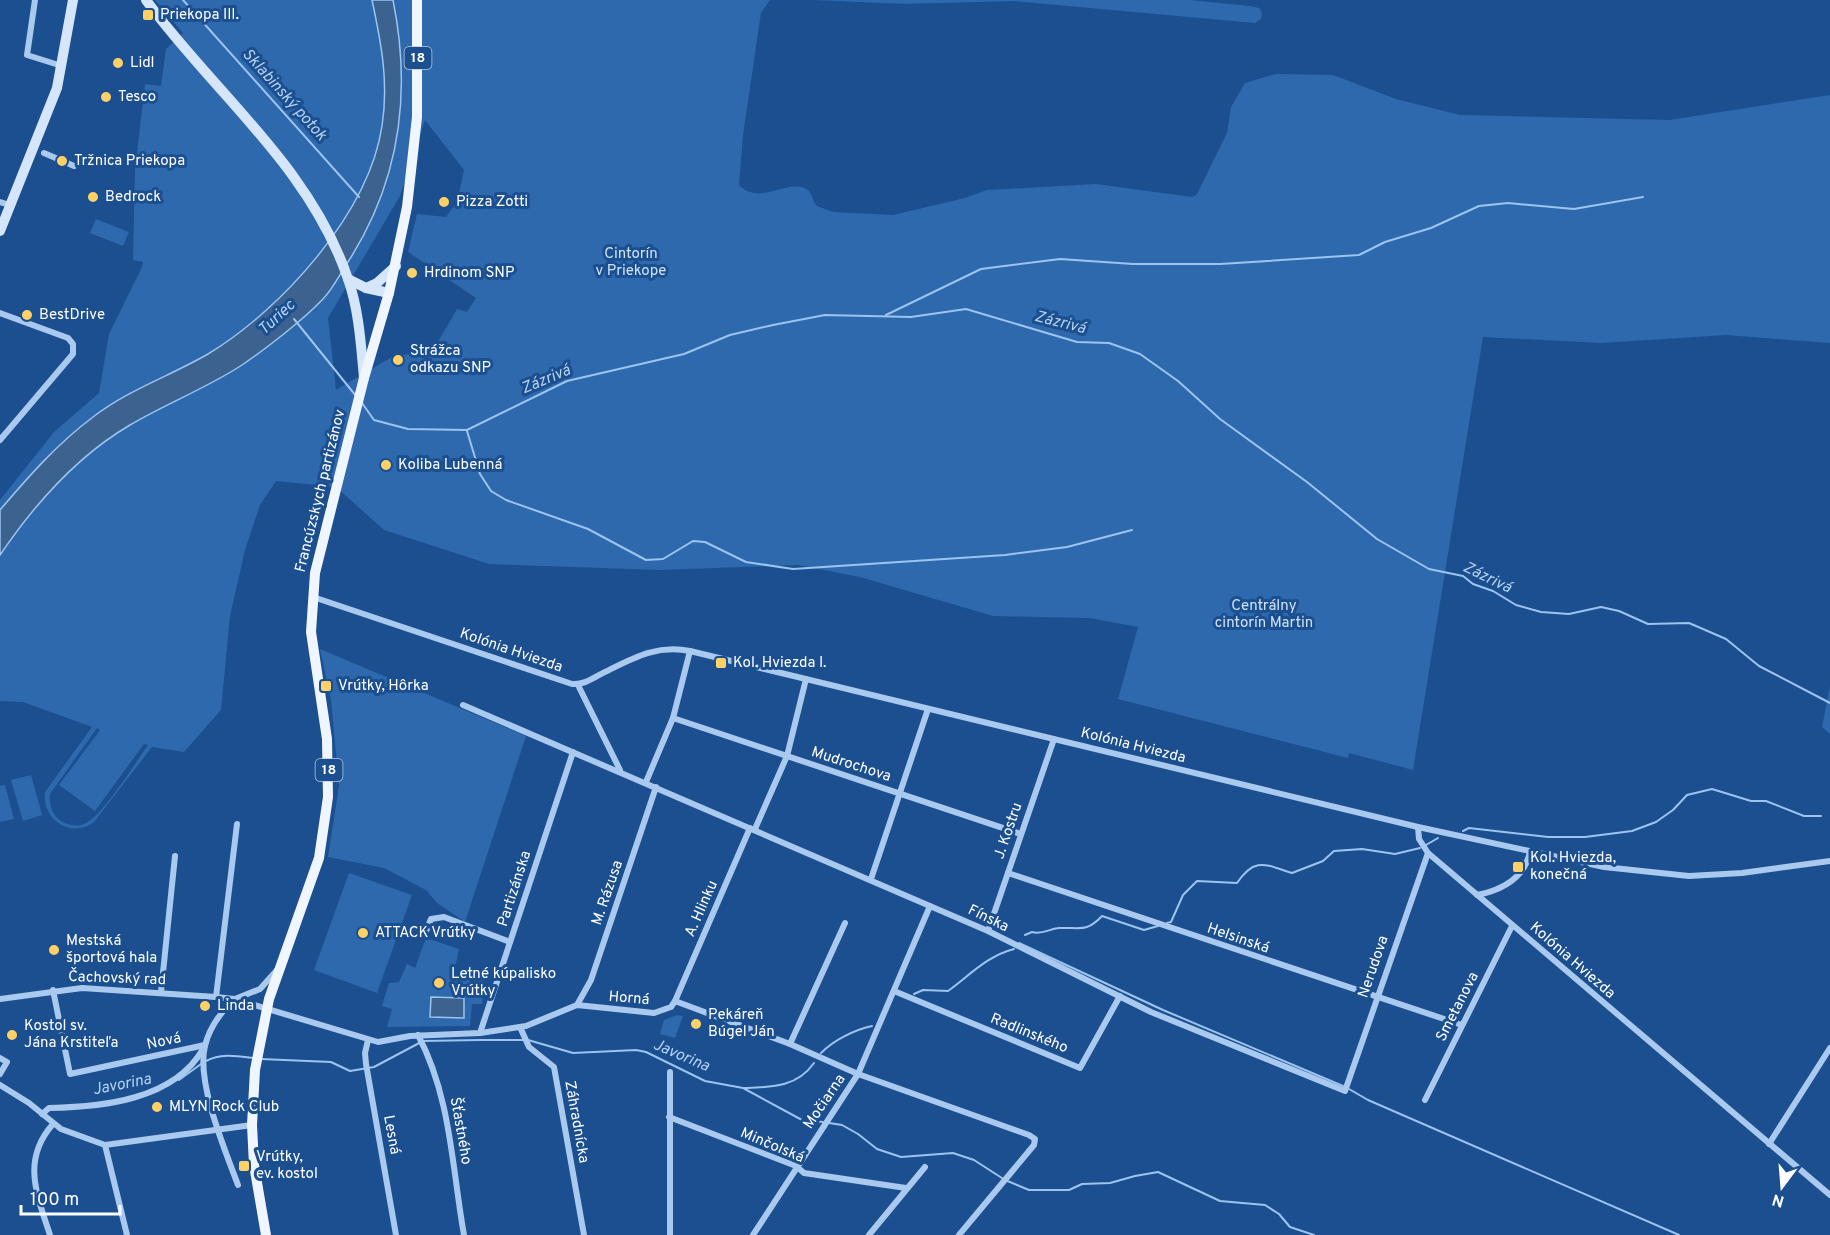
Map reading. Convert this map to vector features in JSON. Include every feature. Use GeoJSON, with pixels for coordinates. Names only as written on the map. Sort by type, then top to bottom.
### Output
{"type":"FeatureCollection","features":[{"type":"Feature","properties":{"kind":"main road","name":"Francúzskych partizánov"},"geometry":{"type":"LineString","coordinates":[[266,1235],[255,1177],[252,1125],[255,1070],[266,1010],[317,864],[328,803],[328,753],[312,649],[312,597],[325,526],[396,266],[415,151],[417,0]]}},
{"type":"Feature","properties":{"kind":"street"},"geometry":{"type":"LineString","coordinates":[[35,0],[27,55],[62,66]]}},
{"type":"Feature","properties":{"kind":"street"},"geometry":{"type":"LineString","coordinates":[[1,225],[5,203],[52,103],[62,66],[73,0]]}},
{"type":"Feature","properties":{"kind":"street"},"geometry":{"type":"LineString","coordinates":[[146,0],[310,197],[329,230],[347,276],[358,322],[364,378]]}},
{"type":"Feature","properties":{"kind":"street"},"geometry":{"type":"LineString","coordinates":[[44,153],[74,166]]}},
{"type":"Feature","properties":{"kind":"street"},"geometry":{"type":"LineString","coordinates":[[366,288],[377,283],[396,266]]}},
{"type":"Feature","properties":{"kind":"street"},"geometry":{"type":"LineString","coordinates":[[347,276],[366,288],[389,293]]}},
{"type":"Feature","properties":{"kind":"street"},"geometry":{"type":"LineString","coordinates":[[0,312],[68,338],[74,344],[73,354],[0,440]]}},
{"type":"Feature","properties":{"kind":"street","name":"Kolónia Hviezda"},"geometry":{"type":"LineString","coordinates":[[312,597],[578,685],[654,650],[673,648],[1418,827],[1419,839],[1428,853],[1769,1144],[1829,1191]]}},
{"type":"Feature","properties":{"kind":"street"},"geometry":{"type":"LineString","coordinates":[[646,782],[673,718],[690,651]]}},
{"type":"Feature","properties":{"kind":"street","name":"A. Hlinku"},"geometry":{"type":"LineString","coordinates":[[675,1001],[787,756],[806,679]]}},
{"type":"Feature","properties":{"kind":"street"},"geometry":{"type":"LineString","coordinates":[[578,685],[620,771]]}},
{"type":"Feature","properties":{"kind":"street","name":"Fínska"},"geometry":{"type":"LineString","coordinates":[[463,705],[871,879],[988,931],[1120,996],[1242,1050],[1345,1091]]}},
{"type":"Feature","properties":{"kind":"street"},"geometry":{"type":"LineString","coordinates":[[871,879],[928,709]]}},
{"type":"Feature","properties":{"kind":"street","name":"Mudrochova"},"geometry":{"type":"LineString","coordinates":[[673,718],[1021,834]]}},
{"type":"Feature","properties":{"kind":"street","name":"J. Kostru"},"geometry":{"type":"LineString","coordinates":[[988,931],[1054,739]]}},
{"type":"Feature","properties":{"kind":"street","name":"Partizánska"},"geometry":{"type":"LineString","coordinates":[[480,1033],[573,752]]}},
{"type":"Feature","properties":{"kind":"street","name":"M. Rázusa"},"geometry":{"type":"LineString","coordinates":[[576,1005],[591,980],[656,787]]}},
{"type":"Feature","properties":{"kind":"street"},"geometry":{"type":"LineString","coordinates":[[216,997],[237,824]]}},
{"type":"Feature","properties":{"kind":"street"},"geometry":{"type":"LineString","coordinates":[[1418,827],[1604,867],[1679,875],[1742,873],[1830,861]]}},
{"type":"Feature","properties":{"kind":"street"},"geometry":{"type":"LineString","coordinates":[[1477,895],[1507,886],[1528,862],[1530,852]]}},
{"type":"Feature","properties":{"kind":"street","name":"Nerudova"},"geometry":{"type":"LineString","coordinates":[[1345,1091],[1428,853]]}},
{"type":"Feature","properties":{"kind":"street"},"geometry":{"type":"LineString","coordinates":[[161,992],[175,856]]}},
{"type":"Feature","properties":{"kind":"street","name":"Helsinská"},"geometry":{"type":"LineString","coordinates":[[1008,873],[1462,1025]]}},
{"type":"Feature","properties":{"kind":"street","name":"Močiarna"},"geometry":{"type":"LineString","coordinates":[[753,1235],[858,1074],[930,906]]}},
{"type":"Feature","properties":{"kind":"street"},"geometry":{"type":"LineString","coordinates":[[426,931],[431,919],[444,917],[510,942]]}},
{"type":"Feature","properties":{"kind":"street"},"geometry":{"type":"LineString","coordinates":[[790,1044],[845,923]]}},
{"type":"Feature","properties":{"kind":"street","name":"Smetanova"},"geometry":{"type":"LineString","coordinates":[[1425,1100],[1512,926]]}},
{"type":"Feature","properties":{"kind":"street","name":"Čachovský rad"},"geometry":{"type":"LineString","coordinates":[[234,999],[260,989],[281,966]]}},
{"type":"Feature","properties":{"kind":"street","name":"Čachovský rad"},"geometry":{"type":"LineString","coordinates":[[0,999],[53,990],[99,988],[234,999],[266,1010]]}},
{"type":"Feature","properties":{"kind":"street","name":"Nová"},"geometry":{"type":"LineString","coordinates":[[53,990],[70,1074],[205,1046]]}},
{"type":"Feature","properties":{"kind":"street","name":"Radlinského"},"geometry":{"type":"LineString","coordinates":[[894,991],[1080,1068],[1120,996]]}},
{"type":"Feature","properties":{"kind":"street"},"geometry":{"type":"LineString","coordinates":[[42,1114],[49,1108],[113,1101],[162,1088],[177,1079],[196,1060],[219,1017],[234,999]]}},
{"type":"Feature","properties":{"kind":"street"},"geometry":{"type":"LineString","coordinates":[[675,1001],[790,1044],[858,1074],[1035,1139],[1034,1145],[959,1235]]}},
{"type":"Feature","properties":{"kind":"street","name":"Horná"},"geometry":{"type":"LineString","coordinates":[[576,1005],[654,1013],[671,1007],[675,1001]]}},
{"type":"Feature","properties":{"kind":"street"},"geometry":{"type":"LineString","coordinates":[[266,1010],[368,1040],[388,1042],[520,1027],[546,1020],[576,1005]]}},
{"type":"Feature","properties":{"kind":"street","name":"Záhradnícka"},"geometry":{"type":"LineString","coordinates":[[520,1027],[527,1043],[554,1067],[584,1235]]}},
{"type":"Feature","properties":{"kind":"street","name":"Lesná"},"geometry":{"type":"LineString","coordinates":[[368,1040],[365,1053],[366,1064],[396,1235]]}},
{"type":"Feature","properties":{"kind":"street","name":"Šťastného"},"geometry":{"type":"LineString","coordinates":[[421,1040],[432,1062],[442,1098],[464,1235]]}},
{"type":"Feature","properties":{"kind":"street"},"geometry":{"type":"LineString","coordinates":[[205,1046],[205,1077],[218,1129],[238,1185]]}},
{"type":"Feature","properties":{"kind":"street"},"geometry":{"type":"LineString","coordinates":[[1769,1144],[1830,1048]]}},
{"type":"Feature","properties":{"kind":"street"},"geometry":{"type":"LineString","coordinates":[[0,1058],[7,1062],[0,1074]]}},
{"type":"Feature","properties":{"kind":"street"},"geometry":{"type":"LineString","coordinates":[[670,1072],[670,1235]]}},
{"type":"Feature","properties":{"kind":"street"},"geometry":{"type":"LineString","coordinates":[[0,1085],[53,1124],[105,1145],[252,1125]]}},
{"type":"Feature","properties":{"kind":"street","name":"Minčolská"},"geometry":{"type":"LineString","coordinates":[[669,1117],[796,1166],[804,1173],[906,1188]]}},
{"type":"Feature","properties":{"kind":"street"},"geometry":{"type":"LineString","coordinates":[[50,1235],[36,1198],[34,1177],[40,1139],[53,1124]]}},
{"type":"Feature","properties":{"kind":"street"},"geometry":{"type":"LineString","coordinates":[[105,1145],[127,1235]]}},
{"type":"Feature","properties":{"kind":"street"},"geometry":{"type":"LineString","coordinates":[[869,1235],[925,1167]]}},
{"type":"Feature","properties":{"kind":"green space"},"geometry":{"type":"Polygon","coordinates":[[[155,0],[770,0],[761,13],[743,135],[739,185],[747,191],[756,193],[800,187],[810,192],[817,206],[833,212],[893,215],[965,198],[987,190],[1096,184],[1192,197],[1197,194],[1227,133],[1231,107],[1245,83],[1275,74],[1333,75],[1396,99],[1460,115],[1669,120],[1830,95],[1830,343],[1726,335],[1602,343],[1483,337],[1413,770],[1349,753],[1348,758],[1118,699],[1138,627],[1090,618],[993,616],[860,577],[798,565],[659,570],[489,564],[384,530],[336,487],[276,481],[260,505],[245,550],[230,616],[221,710],[184,752],[152,747],[94,822],[85,827],[68,827],[60,824],[48,811],[45,792],[92,727],[23,702],[0,701],[0,500],[54,432],[99,393],[109,334],[143,262],[133,260],[135,170],[145,84],[161,86],[166,49],[183,33],[155,0]],[[425,120],[400,196],[328,318],[336,390],[392,357],[426,351],[436,345],[457,309],[467,312],[476,298],[408,252],[417,214],[446,217],[457,202],[464,170],[425,120]],[[97,728],[50,794],[54,813],[59,820],[69,824],[86,823],[101,810],[148,745],[144,744],[95,811],[59,785],[100,730],[97,728]]]}},
{"type":"Feature","properties":{"kind":"green space"},"geometry":{"type":"Polygon","coordinates":[[[814,0],[1189,0],[1250,6],[1259,8],[1262,13],[1261,19],[1255,23],[1014,1],[904,4],[814,0]]]}},
{"type":"Feature","properties":{"kind":"green space"},"geometry":{"type":"Polygon","coordinates":[[[96,219],[129,232],[123,246],[90,233],[96,219]]]}},
{"type":"Feature","properties":{"kind":"green space"},"geometry":{"type":"Polygon","coordinates":[[[320,649],[526,736],[465,922],[437,903],[426,890],[384,868],[328,857],[339,786],[331,700],[320,649]]]}},
{"type":"Feature","properties":{"kind":"green space"},"geometry":{"type":"Polygon","coordinates":[[[1830,686],[1830,734],[1822,727],[1830,686]]]}},
{"type":"Feature","properties":{"kind":"green space"},"geometry":{"type":"Polygon","coordinates":[[[31,775],[42,815],[23,821],[11,780],[31,775]]]}},
{"type":"Feature","properties":{"kind":"green space"},"geometry":{"type":"Polygon","coordinates":[[[5,785],[14,819],[0,822],[0,786],[5,785]]]}},
{"type":"Feature","properties":{"kind":"green space","name":"ATTACK Vrútky"},"geometry":{"type":"Polygon","coordinates":[[[349,873],[412,895],[377,993],[314,970],[349,873]]]}},
{"type":"Feature","properties":{"kind":"green space","name":"Letné kúpalisko Vrútky"},"geometry":{"type":"Polygon","coordinates":[[[426,938],[459,949],[454,972],[485,975],[482,1004],[472,1004],[470,1026],[387,1027],[392,1009],[382,1006],[389,983],[399,982],[407,964],[415,968],[426,938]]]}},
{"type":"Feature","properties":{"kind":"green space"},"geometry":{"type":"Polygon","coordinates":[[[677,1015],[683,1016],[675,1038],[660,1034],[664,1020],[677,1015]]]}},
{"type":"Feature","properties":{"kind":"water","name":"Turiec"},"geometry":{"type":"Polygon","coordinates":[[[372,0],[393,0],[399,35],[401,70],[401,104],[397,137],[390,170],[379,202],[364,234],[332,287],[323,299],[295,325],[242,365],[130,425],[92,451],[42,500],[0,555],[0,510],[55,449],[106,407],[208,354],[236,335],[292,285],[318,256],[340,225],[360,192],[374,159],[382,126],[384,78],[372,0]]]}},
{"type":"Feature","properties":{"kind":"water"},"geometry":{"type":"Polygon","coordinates":[[[431,997],[464,998],[464,1018],[430,1017],[431,997]]]}},
{"type":"Feature","properties":{"kind":"waterway","name":"Sklabinský potok"},"geometry":{"type":"LineString","coordinates":[[183,0],[359,197]]}},
{"type":"Feature","properties":{"kind":"waterway"},"geometry":{"type":"LineString","coordinates":[[886,315],[981,269],[1060,259],[1133,264],[1220,264],[1359,255],[1385,242],[1431,228],[1479,206],[1508,203],[1574,209],[1643,197]]}},
{"type":"Feature","properties":{"kind":"waterway","name":"Zázrivá"},"geometry":{"type":"LineString","coordinates":[[362,403],[374,420],[408,429],[467,430],[567,381],[684,354],[730,335],[825,315],[911,317],[966,309],[1077,342],[1109,343],[1140,354],[1178,381],[1220,419],[1307,482],[1377,539],[1429,569],[1463,576],[1473,584],[1493,591],[1516,605],[1541,612],[1569,614],[1601,607],[1619,611],[1648,624],[1689,623],[1726,639],[1759,666],[1830,703]]}},
{"type":"Feature","properties":{"kind":"waterway","name":"Zázrivá"},"geometry":{"type":"LineString","coordinates":[[294,319],[356,396]]}},
{"type":"Feature","properties":{"kind":"waterway"},"geometry":{"type":"LineString","coordinates":[[467,431],[480,474],[491,491],[506,500],[588,529],[646,560],[663,559],[693,541],[705,542],[746,562],[793,569],[1005,555],[1067,547],[1132,530]]}},
{"type":"Feature","properties":{"kind":"waterway"},"geometry":{"type":"LineString","coordinates":[[1463,831],[1469,828],[1548,837],[1585,837],[1632,831],[1656,822],[1673,810],[1687,795],[1712,789],[1751,801],[1766,801],[1804,816],[1821,816]]}},
{"type":"Feature","properties":{"kind":"waterway"},"geometry":{"type":"LineString","coordinates":[[1426,845],[1438,838]]}},
{"type":"Feature","properties":{"kind":"waterway"},"geometry":{"type":"LineString","coordinates":[[1167,923],[1171,922],[1183,895],[1197,881],[1237,883],[1243,874],[1261,865],[1292,873],[1323,861],[1334,851],[1362,849],[1395,854],[1420,848]]}},
{"type":"Feature","properties":{"kind":"waterway"},"geometry":{"type":"LineString","coordinates":[[1025,935],[1059,928],[1087,927],[1102,916],[1144,930],[1158,926]]}},
{"type":"Feature","properties":{"kind":"waterway"},"geometry":{"type":"LineString","coordinates":[[1019,943],[1163,1010],[1343,1086]]}},
{"type":"Feature","properties":{"kind":"waterway"},"geometry":{"type":"LineString","coordinates":[[914,994],[923,990],[948,991],[987,961],[1014,949]]}},
{"type":"Feature","properties":{"kind":"waterway"},"geometry":{"type":"LineString","coordinates":[[821,1053],[845,1036],[872,1026]]}},
{"type":"Feature","properties":{"kind":"waterway","name":"Javorina"},"geometry":{"type":"LineString","coordinates":[[261,1059],[331,1062],[350,1071],[374,1067],[423,1041],[528,1040],[573,1053],[636,1050],[646,1052],[705,1081],[743,1088],[802,1120],[823,1122]]}},
{"type":"Feature","properties":{"kind":"waterway","name":"Javorina"},"geometry":{"type":"LineString","coordinates":[[206,1061],[223,1056],[253,1058]]}},
{"type":"Feature","properties":{"kind":"waterway"},"geometry":{"type":"LineString","coordinates":[[745,1088],[784,1084],[800,1077],[814,1063]]}},
{"type":"Feature","properties":{"kind":"waterway","name":"Javorina"},"geometry":{"type":"LineString","coordinates":[[179,1080],[201,1064]]}},
{"type":"Feature","properties":{"kind":"waterway"},"geometry":{"type":"LineString","coordinates":[[1349,1089],[1368,1100],[1679,1235]]}},
{"type":"Feature","properties":{"kind":"waterway","name":"Javorina"},"geometry":{"type":"LineString","coordinates":[[829,1123],[842,1125],[877,1149],[901,1157],[953,1153],[974,1160],[1005,1180],[1029,1190],[1069,1190],[1082,1184],[1110,1183],[1158,1172],[1220,1201],[1265,1205],[1279,1214],[1290,1227],[1314,1235]]}},
{"type":"Feature","properties":{"kind":"place","name":"Priekopa III."},"geometry":{"type":"Point","coordinates":[148,15]}},
{"type":"Feature","properties":{"kind":"place","name":"Lidl"},"geometry":{"type":"Point","coordinates":[118,63]}},
{"type":"Feature","properties":{"kind":"place","name":"Tesco"},"geometry":{"type":"Point","coordinates":[106,97]}},
{"type":"Feature","properties":{"kind":"place","name":"Tržnica Priekopa"},"geometry":{"type":"Point","coordinates":[62,161]}},
{"type":"Feature","properties":{"kind":"place","name":"Bedrock"},"geometry":{"type":"Point","coordinates":[93,197]}},
{"type":"Feature","properties":{"kind":"place","name":"Pizza Zotti"},"geometry":{"type":"Point","coordinates":[444,202]}},
{"type":"Feature","properties":{"kind":"place","name":"Hrdinom SNP"},"geometry":{"type":"Point","coordinates":[412,273]}},
{"type":"Feature","properties":{"kind":"place","name":"BestDrive"},"geometry":{"type":"Point","coordinates":[27,315]}},
{"type":"Feature","properties":{"kind":"place","name":"Strážca odkazu SNP"},"geometry":{"type":"Point","coordinates":[398,360]}},
{"type":"Feature","properties":{"kind":"place","name":"Koliba Lubenná"},"geometry":{"type":"Point","coordinates":[386,465]}},
{"type":"Feature","properties":{"kind":"place","name":"Kol. Hviezda I."},"geometry":{"type":"Point","coordinates":[721,663]}},
{"type":"Feature","properties":{"kind":"place","name":"Vrútky, Hôrka"},"geometry":{"type":"Point","coordinates":[326,686]}},
{"type":"Feature","properties":{"kind":"place","name":"Kol. Hviezda, konečná"},"geometry":{"type":"Point","coordinates":[1518,867]}},
{"type":"Feature","properties":{"kind":"place","name":"ATTACK Vrútky"},"geometry":{"type":"Point","coordinates":[363,933]}},
{"type":"Feature","properties":{"kind":"place","name":"Mestská športová hala"},"geometry":{"type":"Point","coordinates":[54,950]}},
{"type":"Feature","properties":{"kind":"place","name":"Letné kúpalisko Vrútky"},"geometry":{"type":"Point","coordinates":[439,983]}},
{"type":"Feature","properties":{"kind":"place","name":"Linda"},"geometry":{"type":"Point","coordinates":[205,1006]}},
{"type":"Feature","properties":{"kind":"place","name":"Pekáreň Búgel Ján"},"geometry":{"type":"Point","coordinates":[696,1024]}},
{"type":"Feature","properties":{"kind":"place","name":"Kostol sv. Jána Krstiteľa"},"geometry":{"type":"Point","coordinates":[12,1035]}},
{"type":"Feature","properties":{"kind":"place","name":"MLYN Rock Club"},"geometry":{"type":"Point","coordinates":[157,1107]}},
{"type":"Feature","properties":{"kind":"place","name":"Vrútky, ev. kostol"},"geometry":{"type":"Point","coordinates":[244,1166]}},
{"type":"Feature","properties":{"kind":"park label","name":"Cintorín v Priekope"},"geometry":{"type":"Point","coordinates":[631,262]}},
{"type":"Feature","properties":{"kind":"park label","name":"Centrálny cintorín Martin"},"geometry":{"type":"Point","coordinates":[1264,614]}}]}
